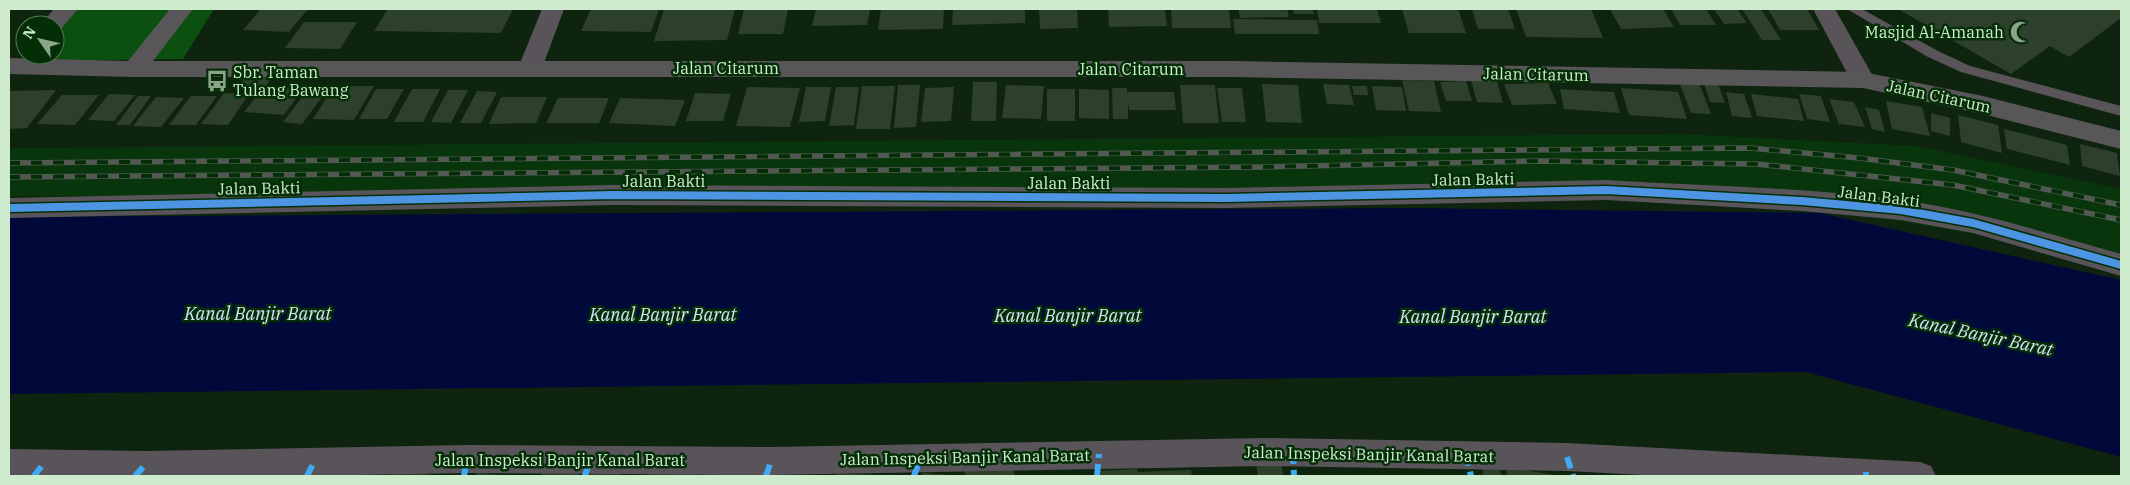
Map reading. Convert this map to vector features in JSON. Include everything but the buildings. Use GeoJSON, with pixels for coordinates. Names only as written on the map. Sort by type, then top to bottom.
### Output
{"type":"FeatureCollection","features":[{"type":"Feature","properties":{"kind":"street"},"geometry":{"type":"LineString","coordinates":[[134,69],[182,9]]}},
{"type":"Feature","properties":{"kind":"street"},"geometry":{"type":"LineString","coordinates":[[530,68],[553,9]]}},
{"type":"Feature","properties":{"kind":"street"},"geometry":{"type":"LineString","coordinates":[[1824,9],[1863,80]]}},
{"type":"Feature","properties":{"kind":"street","name":"Jalan Citarum"},"geometry":{"type":"LineString","coordinates":[[65,65],[134,69],[1233,69],[1863,80],[1982,105],[2121,140]]}},
{"type":"Feature","properties":{"kind":"street","name":"Jalan Bakti"},"geometry":{"type":"LineString","coordinates":[[9,208],[613,194],[1227,198],[1606,190],[1802,201],[1901,210],[1973,223],[2121,265]]}},
{"type":"Feature","properties":{"kind":"street","name":"Jalan Inspeksi Banjir Kanal Barat"},"geometry":{"type":"LineString","coordinates":[[9,463],[39,470],[769,469],[1293,464],[1468,465],[1920,476]]}},
{"type":"Feature","properties":{"kind":"lane"},"geometry":{"type":"LineString","coordinates":[[1853,9],[1901,37],[1966,69],[2121,111]]}},
{"type":"Feature","properties":{"kind":"shaded area"},"geometry":{"type":"Polygon","coordinates":[[[66,9],[214,9],[183,59],[65,60],[65,15],[61,15],[66,9]]]}},
{"type":"Feature","properties":{"kind":"shaded area"},"geometry":{"type":"Polygon","coordinates":[[[1682,134],[1917,146],[2121,189],[2121,274],[2020,242],[1846,212],[1608,199],[1363,201],[9,196],[9,148],[1682,134]]]}},
{"type":"Feature","properties":{"kind":"water","name":"Kanal Banjir Barat"},"geometry":{"type":"Polygon","coordinates":[[[1407,208],[1820,213],[2121,280],[2121,457],[1806,372],[9,394],[9,217],[1407,208]]]}},
{"type":"Feature","properties":{"kind":"railway"},"geometry":{"type":"LineString","coordinates":[[9,163],[1750,148],[1859,158],[1953,170],[2121,205]]}},
{"type":"Feature","properties":{"kind":"railway"},"geometry":{"type":"LineString","coordinates":[[9,177],[1261,167],[1541,161],[1756,164],[1953,185],[2121,220]]}},
{"type":"Feature","properties":{"kind":"marked path"},"geometry":{"type":"LineString","coordinates":[[1293,452],[1294,476]]}},
{"type":"Feature","properties":{"kind":"marked path"},"geometry":{"type":"LineString","coordinates":[[1097,476],[1099,454]]}},
{"type":"Feature","properties":{"kind":"marked path"},"geometry":{"type":"LineString","coordinates":[[1466,454],[1471,476]]}},
{"type":"Feature","properties":{"kind":"marked path"},"geometry":{"type":"LineString","coordinates":[[1567,457],[1573,476]]}},
{"type":"Feature","properties":{"kind":"marked path"},"geometry":{"type":"LineString","coordinates":[[464,476],[467,459]]}},
{"type":"Feature","properties":{"kind":"marked path"},"geometry":{"type":"LineString","coordinates":[[914,476],[920,459]]}},
{"type":"Feature","properties":{"kind":"marked path"},"geometry":{"type":"LineString","coordinates":[[585,476],[590,460]]}},
{"type":"Feature","properties":{"kind":"marked path"},"geometry":{"type":"LineString","coordinates":[[766,476],[771,461]]}},
{"type":"Feature","properties":{"kind":"marked path"},"geometry":{"type":"LineString","coordinates":[[307,476],[314,462]]}},
{"type":"Feature","properties":{"kind":"marked path"},"geometry":{"type":"LineString","coordinates":[[34,476],[44,463]]}},
{"type":"Feature","properties":{"kind":"marked path"},"geometry":{"type":"LineString","coordinates":[[135,476],[145,465]]}},
{"type":"Feature","properties":{"kind":"cycle path"},"geometry":{"type":"LineString","coordinates":[[9,208],[613,195],[1227,198],[1606,190],[1802,201],[1901,210],[1973,223],[2121,265]]}},
{"type":"Feature","properties":{"kind":"place","name":"Masjid Al-Amanah"},"geometry":{"type":"Point","coordinates":[2021,32]}},
{"type":"Feature","properties":{"kind":"place","name":"Sbr. Taman Tulang Bawang"},"geometry":{"type":"Point","coordinates":[217,81]}}]}
